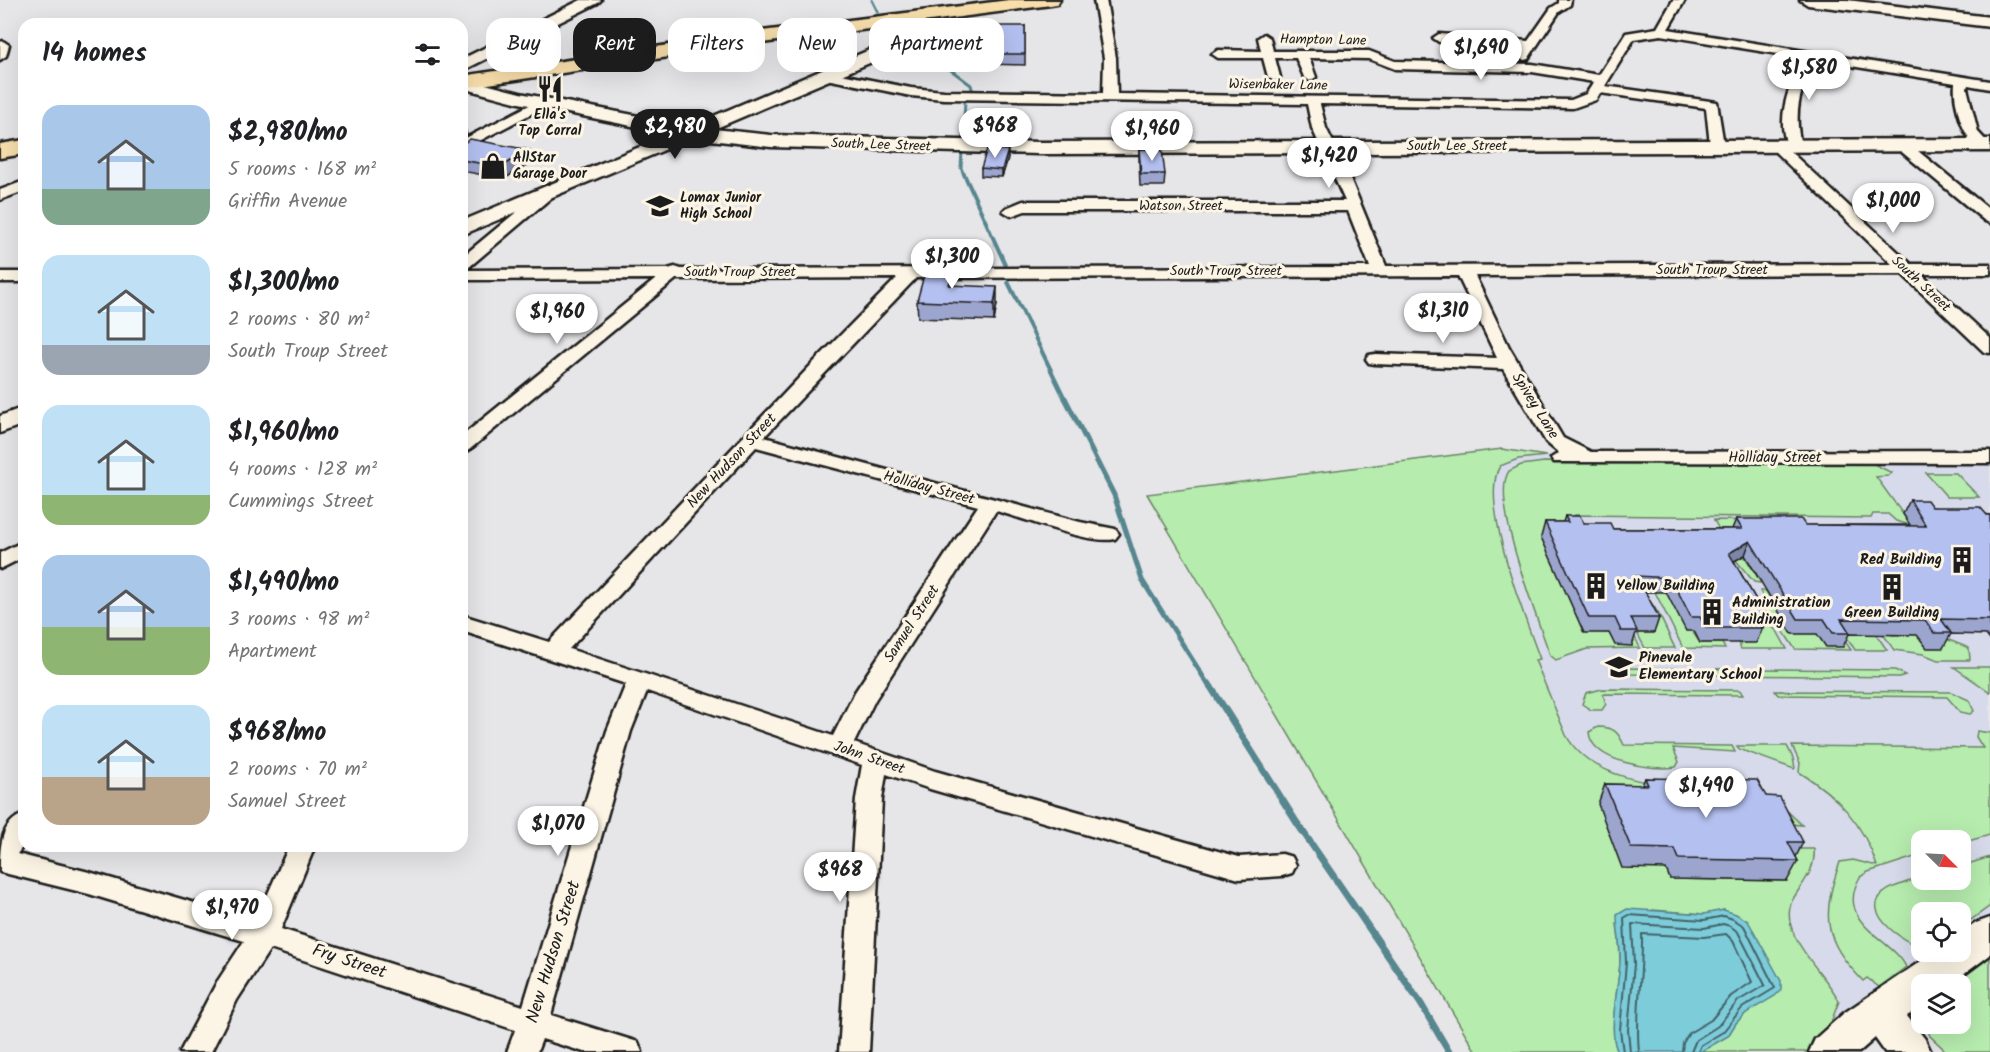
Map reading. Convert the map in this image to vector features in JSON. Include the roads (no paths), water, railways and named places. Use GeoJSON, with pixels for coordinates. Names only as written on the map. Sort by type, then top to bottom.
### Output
{"type":"FeatureCollection","features":[{"type":"Feature","properties":{"kind":"main road"},"geometry":{"type":"LineString","coordinates":[[911,18],[1051,0]]}},
{"type":"Feature","properties":{"kind":"main road"},"geometry":{"type":"LineString","coordinates":[[468,82],[762,37],[869,23]]}},
{"type":"Feature","properties":{"kind":"main road"},"geometry":{"type":"LineString","coordinates":[[0,151],[18,148]]}},
{"type":"Feature","properties":{"kind":"street"},"geometry":{"type":"LineString","coordinates":[[468,63],[593,0]]}},
{"type":"Feature","properties":{"kind":"street"},"geometry":{"type":"LineString","coordinates":[[1100,0],[1110,58],[1110,99]]}},
{"type":"Feature","properties":{"kind":"street"},"geometry":{"type":"LineString","coordinates":[[1532,68],[1521,62],[1555,10],[1564,5],[1565,0]]}},
{"type":"Feature","properties":{"kind":"street"},"geometry":{"type":"LineString","coordinates":[[1661,31],[1679,0]]}},
{"type":"Feature","properties":{"kind":"street"},"geometry":{"type":"LineString","coordinates":[[1808,0],[1990,22]]}},
{"type":"Feature","properties":{"kind":"street"},"geometry":{"type":"LineString","coordinates":[[1931,0],[1926,3],[1928,8],[1952,17]]}},
{"type":"Feature","properties":{"kind":"street","name":"Wisenbaker Lane"},"geometry":{"type":"LineString","coordinates":[[826,75],[919,93],[1110,99],[1565,105],[1586,100],[1630,36],[1661,31],[1990,85]]}},
{"type":"Feature","properties":{"kind":"street"},"geometry":{"type":"LineString","coordinates":[[1264,38],[1274,77]]}},
{"type":"Feature","properties":{"kind":"street"},"geometry":{"type":"LineString","coordinates":[[1439,38],[1531,45]]}},
{"type":"Feature","properties":{"kind":"street"},"geometry":{"type":"LineString","coordinates":[[1375,39],[1376,56]]}},
{"type":"Feature","properties":{"kind":"street","name":"Hampton Lane"},"geometry":{"type":"LineString","coordinates":[[1218,54],[1376,56],[1384,63],[1395,65],[1532,68],[1599,84],[1712,105],[1717,145]]}},
{"type":"Feature","properties":{"kind":"street"},"geometry":{"type":"LineString","coordinates":[[468,226],[869,55]]}},
{"type":"Feature","properties":{"kind":"street"},"geometry":{"type":"LineString","coordinates":[[1301,55],[1310,78]]}},
{"type":"Feature","properties":{"kind":"street"},"geometry":{"type":"LineString","coordinates":[[1794,145],[1789,122],[1797,82],[1809,56]]}},
{"type":"Feature","properties":{"kind":"street"},"geometry":{"type":"LineString","coordinates":[[1962,80],[1961,88],[1971,134],[1987,145]]}},
{"type":"Feature","properties":{"kind":"street","name":"South Lee Street"},"geometry":{"type":"LineString","coordinates":[[468,84],[692,132],[771,141],[934,146],[1987,145]]}},
{"type":"Feature","properties":{"kind":"street"},"geometry":{"type":"LineString","coordinates":[[1313,101],[1313,108],[1327,147],[1339,168],[1380,271]]}},
{"type":"Feature","properties":{"kind":"street"},"geometry":{"type":"LineString","coordinates":[[468,143],[543,102]]}},
{"type":"Feature","properties":{"kind":"street","name":"South Street"},"geometry":{"type":"LineString","coordinates":[[1775,145],[1990,348]]}},
{"type":"Feature","properties":{"kind":"street"},"geometry":{"type":"LineString","coordinates":[[1902,145],[1990,219]]}},
{"type":"Feature","properties":{"kind":"street"},"geometry":{"type":"LineString","coordinates":[[0,196],[18,188]]}},
{"type":"Feature","properties":{"kind":"street"},"geometry":{"type":"LineString","coordinates":[[468,260],[548,193]]}},
{"type":"Feature","properties":{"kind":"street","name":"Watson Street"},"geometry":{"type":"LineString","coordinates":[[1011,211],[1023,206],[1353,206]]}},
{"type":"Feature","properties":{"kind":"street","name":"South Troup Street"},"geometry":{"type":"LineString","coordinates":[[468,274],[1990,269]]}},
{"type":"Feature","properties":{"kind":"street","name":"Spivey Lane"},"geometry":{"type":"LineString","coordinates":[[1464,271],[1509,364],[1556,442],[1564,448],[1592,458]]}},
{"type":"Feature","properties":{"kind":"street"},"geometry":{"type":"LineString","coordinates":[[468,441],[675,272]]}},
{"type":"Feature","properties":{"kind":"street","name":"New Hudson Street"},"geometry":{"type":"LineString","coordinates":[[553,652],[621,582],[843,340],[913,272]]}},
{"type":"Feature","properties":{"kind":"street"},"geometry":{"type":"LineString","coordinates":[[0,278],[18,277]]}},
{"type":"Feature","properties":{"kind":"street"},"geometry":{"type":"LineString","coordinates":[[1375,359],[1509,364]]}},
{"type":"Feature","properties":{"kind":"street","name":"Holliday Street"},"geometry":{"type":"LineString","coordinates":[[752,440],[1077,528],[1108,534]]}},
{"type":"Feature","properties":{"kind":"street","name":"Holliday Street"},"geometry":{"type":"LineString","coordinates":[[1561,458],[1990,457]]}},
{"type":"Feature","properties":{"kind":"street","name":"Samuel Street"},"geometry":{"type":"LineString","coordinates":[[839,748],[864,698],[990,504]]}},
{"type":"Feature","properties":{"kind":"street"},"geometry":{"type":"LineString","coordinates":[[0,562],[18,552]]}},
{"type":"Feature","properties":{"kind":"street","name":"John Street"},"geometry":{"type":"LineString","coordinates":[[468,625],[639,680],[930,779],[1239,868],[1282,865]]}},
{"type":"Feature","properties":{"kind":"street","name":"New Hudson Street"},"geometry":{"type":"LineString","coordinates":[[522,1052],[533,1024],[619,730],[639,680]]}},
{"type":"Feature","properties":{"kind":"street"},"geometry":{"type":"LineString","coordinates":[[854,1052],[869,799],[876,760]]}},
{"type":"Feature","properties":{"kind":"street"},"geometry":{"type":"LineString","coordinates":[[0,859],[18,833]]}},
{"type":"Feature","properties":{"kind":"street"},"geometry":{"type":"LineString","coordinates":[[195,1052],[227,991],[264,935],[299,852]]}},
{"type":"Feature","properties":{"kind":"street","name":"Fry Street"},"geometry":{"type":"LineString","coordinates":[[0,859],[264,935],[533,1024],[627,1052]]}},
{"type":"Feature","properties":{"kind":"street"},"geometry":{"type":"LineString","coordinates":[[1830,1052],[1858,1026],[1880,1013],[1990,934]]}},
{"type":"Feature","properties":{"kind":"street"},"geometry":{"type":"LineString","coordinates":[[1880,1013],[1910,1052]]}},
{"type":"Feature","properties":{"kind":"water"},"geometry":{"type":"Polygon","coordinates":[[[1627,909],[1704,914],[1724,910],[1736,914],[1748,921],[1781,981],[1781,990],[1746,1013],[1728,1036],[1700,1052],[1618,1052],[1614,1033],[1620,962],[1617,915],[1627,909]]]}},
{"type":"Feature","properties":{"kind":"waterway"},"geometry":{"type":"LineString","coordinates":[[872,0],[878,12]]}},
{"type":"Feature","properties":{"kind":"waterway"},"geometry":{"type":"LineString","coordinates":[[954,72],[971,85],[973,92]]}},
{"type":"Feature","properties":{"kind":"waterway"},"geometry":{"type":"LineString","coordinates":[[963,143],[965,99]]}},
{"type":"Feature","properties":{"kind":"waterway"},"geometry":{"type":"LineString","coordinates":[[962,151],[961,168],[964,175]]}},
{"type":"Feature","properties":{"kind":"waterway"},"geometry":{"type":"LineString","coordinates":[[964,174],[1005,264]]}},
{"type":"Feature","properties":{"kind":"waterway"},"geometry":{"type":"LineString","coordinates":[[1008,282],[1065,399]]}},
{"type":"Feature","properties":{"kind":"waterway"},"geometry":{"type":"LineString","coordinates":[[1065,398],[1114,495],[1142,580],[1209,686]]}},
{"type":"Feature","properties":{"kind":"waterway"},"geometry":{"type":"LineString","coordinates":[[1209,684],[1297,823],[1421,1004],[1449,1052]]}},
{"type":"Feature","properties":{"kind":"place","name":"Ella's Top Corral"},"geometry":{"type":"Point","coordinates":[550,89]}},
{"type":"Feature","properties":{"kind":"place","name":"AllStar Garage Door"},"geometry":{"type":"Point","coordinates":[493,166]}},
{"type":"Feature","properties":{"kind":"place","name":"Lomax Junior High School"},"geometry":{"type":"Point","coordinates":[660,206]}},
{"type":"Feature","properties":{"kind":"place","name":"Red Building"},"geometry":{"type":"Point","coordinates":[1962,560]}},
{"type":"Feature","properties":{"kind":"place","name":"Yellow Building"},"geometry":{"type":"Point","coordinates":[1596,586]}},
{"type":"Feature","properties":{"kind":"place","name":"Green Building"},"geometry":{"type":"Point","coordinates":[1892,587]}},
{"type":"Feature","properties":{"kind":"place","name":"Administration Building"},"geometry":{"type":"Point","coordinates":[1712,612]}},
{"type":"Feature","properties":{"kind":"place","name":"Pinevale Elementary School"},"geometry":{"type":"Point","coordinates":[1619,667]}}]}
